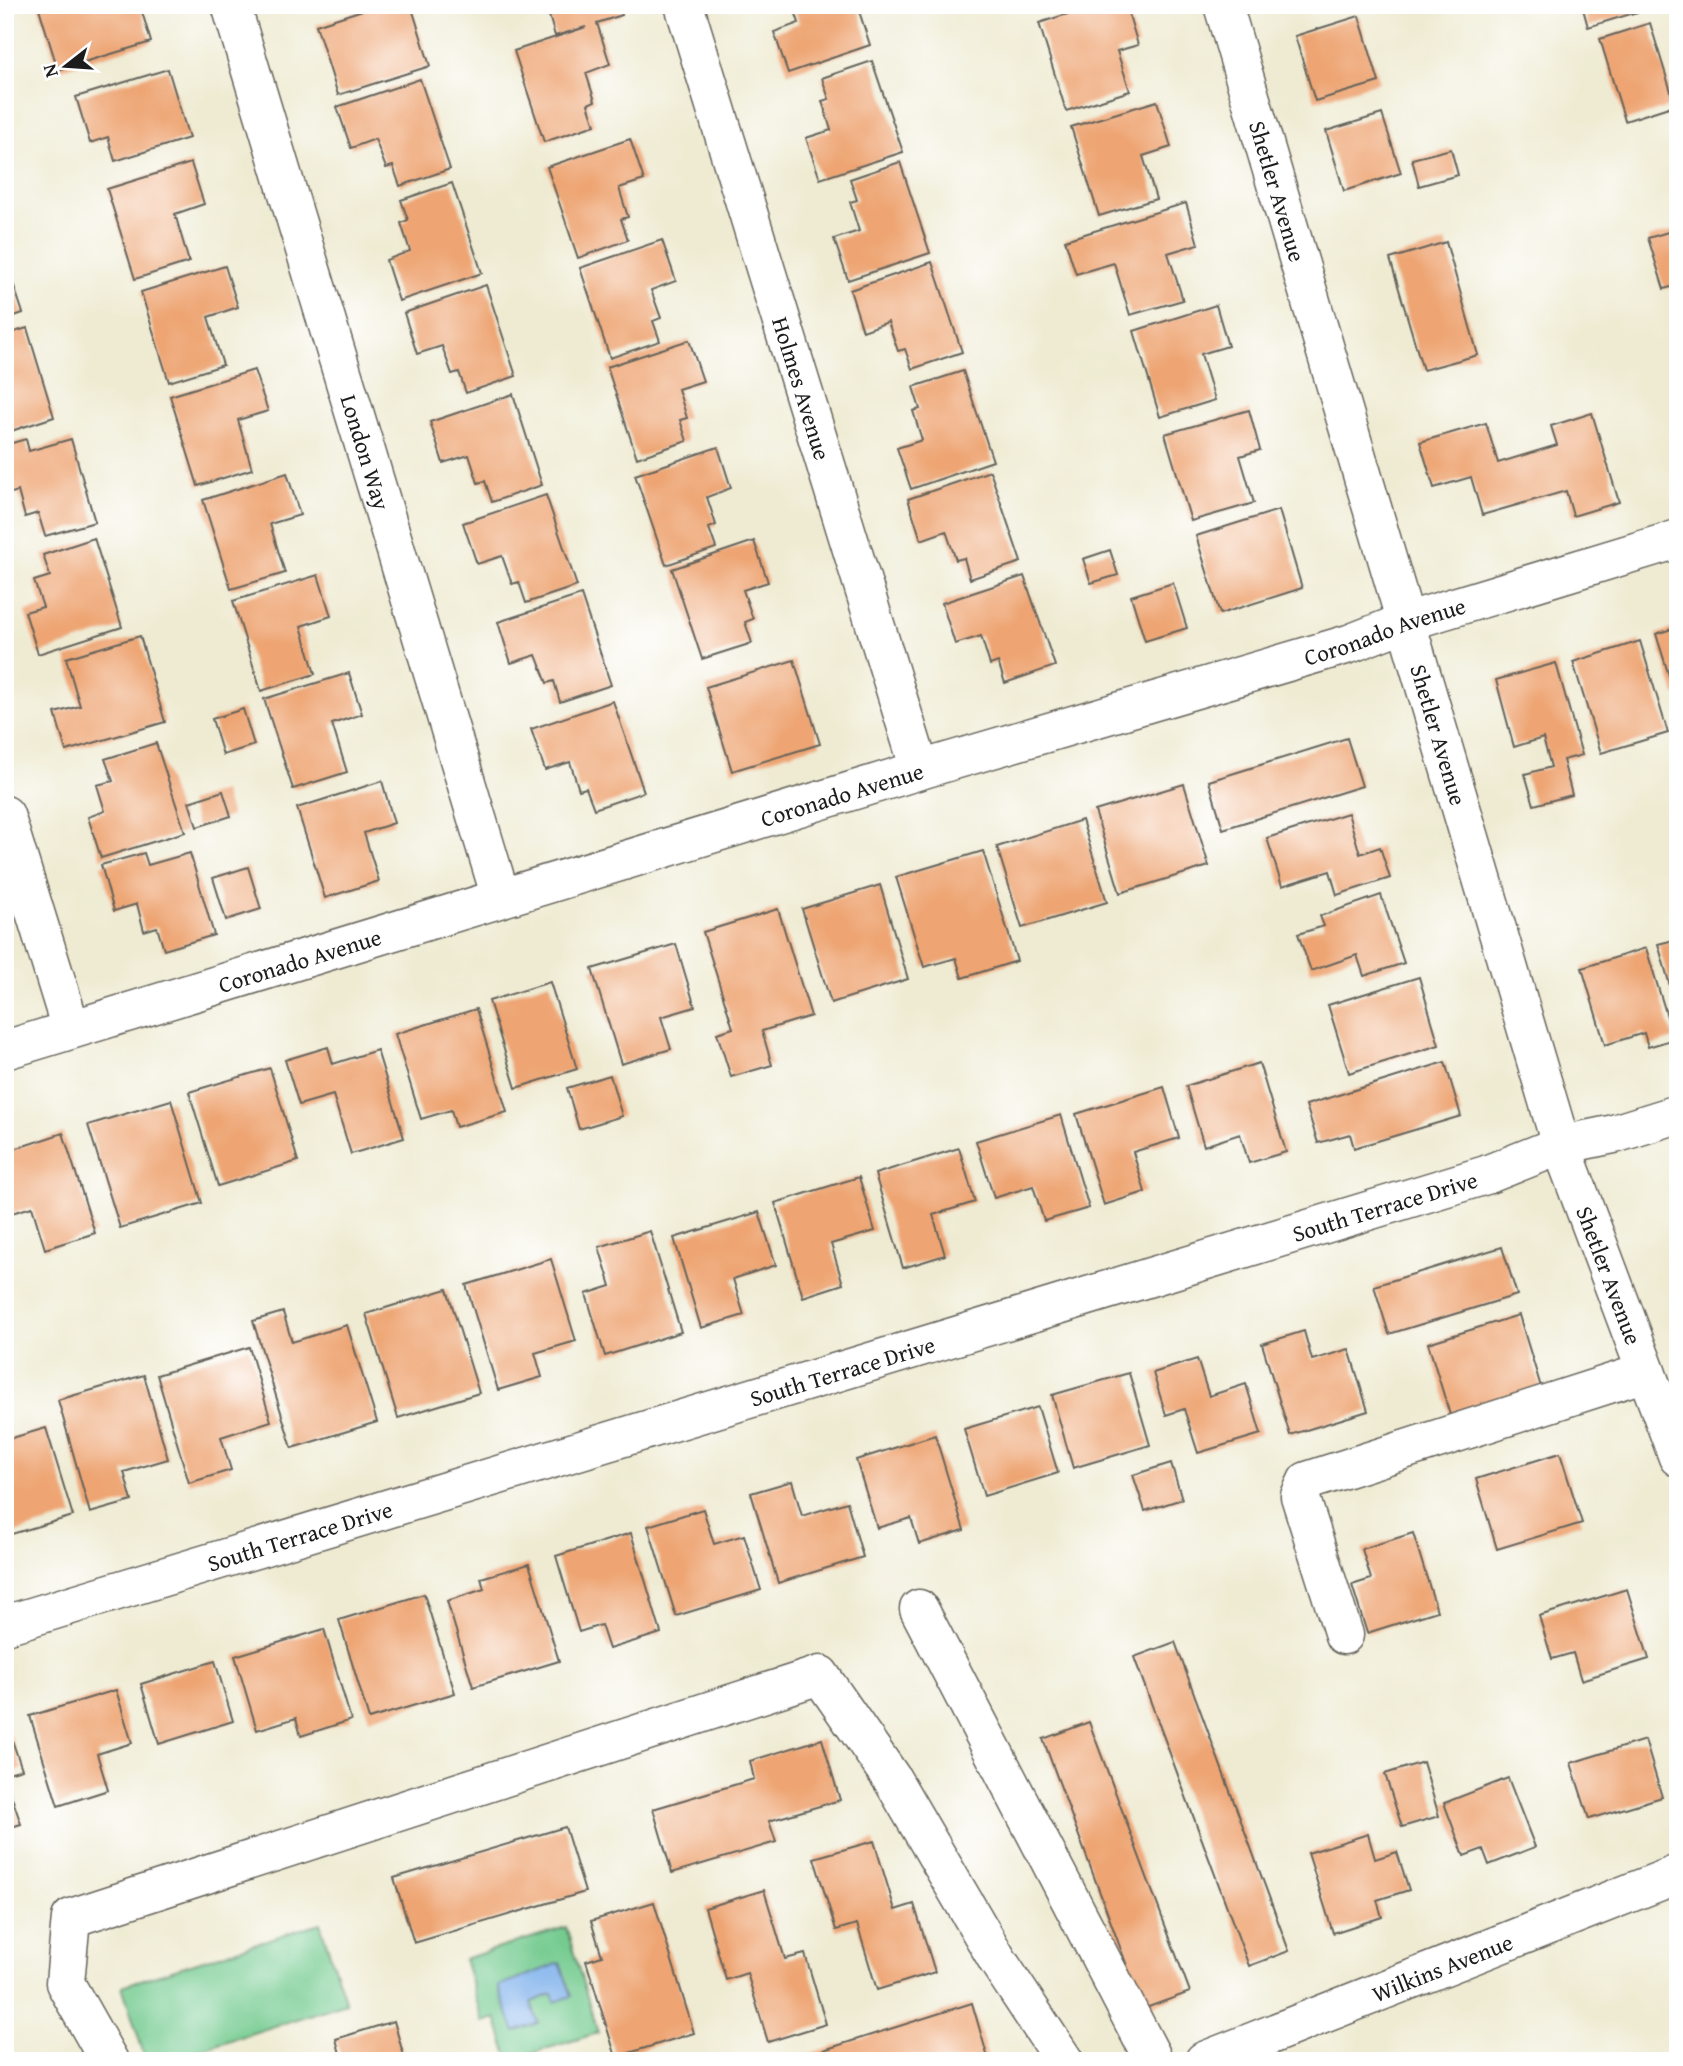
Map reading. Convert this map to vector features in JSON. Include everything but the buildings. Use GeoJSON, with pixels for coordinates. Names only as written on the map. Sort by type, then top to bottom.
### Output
{"type":"FeatureCollection","features":[{"type":"Feature","properties":{"kind":"street","name":"London Way"},"geometry":{"type":"LineString","coordinates":[[231,5],[500,898]]}},
{"type":"Feature","properties":{"kind":"street","name":"Holmes Avenue"},"geometry":{"type":"LineString","coordinates":[[684,5],[920,769]]}},
{"type":"Feature","properties":{"kind":"street","name":"Shetler Avenue"},"geometry":{"type":"LineString","coordinates":[[1223,5],[1561,1145],[1678,1457]]}},
{"type":"Feature","properties":{"kind":"street","name":"Coronado Avenue"},"geometry":{"type":"LineString","coordinates":[[5,1050],[920,769],[1349,644],[1405,622],[1678,539]]}},
{"type":"Feature","properties":{"kind":"street"},"geometry":{"type":"LineString","coordinates":[[5,815],[71,1028]]}},
{"type":"Feature","properties":{"kind":"street","name":"South Terrace Drive"},"geometry":{"type":"LineString","coordinates":[[5,1625],[1486,1175],[1561,1145],[1614,1134],[1678,1114]]}},
{"type":"Feature","properties":{"kind":"street"},"geometry":{"type":"LineString","coordinates":[[1344,1636],[1300,1496],[1307,1481],[1646,1372]]}},
{"type":"Feature","properties":{"kind":"street"},"geometry":{"type":"LineString","coordinates":[[919,1609],[1154,2061]]}},
{"type":"Feature","properties":{"kind":"street"},"geometry":{"type":"LineString","coordinates":[[110,2061],[65,1983],[71,1918],[820,1675],[892,1779],[998,1961],[1064,2061]]}},
{"type":"Feature","properties":{"kind":"street","name":"Wilkins Avenue"},"geometry":{"type":"LineString","coordinates":[[1204,2061],[1678,1874]]}},
{"type":"Feature","properties":{"kind":"green space"},"geometry":{"type":"Polygon","coordinates":[[[320,1923],[346,2003],[166,2061],[146,2061],[122,1986],[320,1923]]]}},
{"type":"Feature","properties":{"kind":"green space"},"geometry":{"type":"Polygon","coordinates":[[[566,1927],[598,2033],[509,2060],[496,2018],[483,2022],[464,1959],[566,1927]]]}},
{"type":"Feature","properties":{"kind":"water"},"geometry":{"type":"Polygon","coordinates":[[[560,1963],[572,1996],[555,2002],[552,1994],[531,2002],[538,2023],[515,2032],[498,1986],[560,1963]]]}}]}
